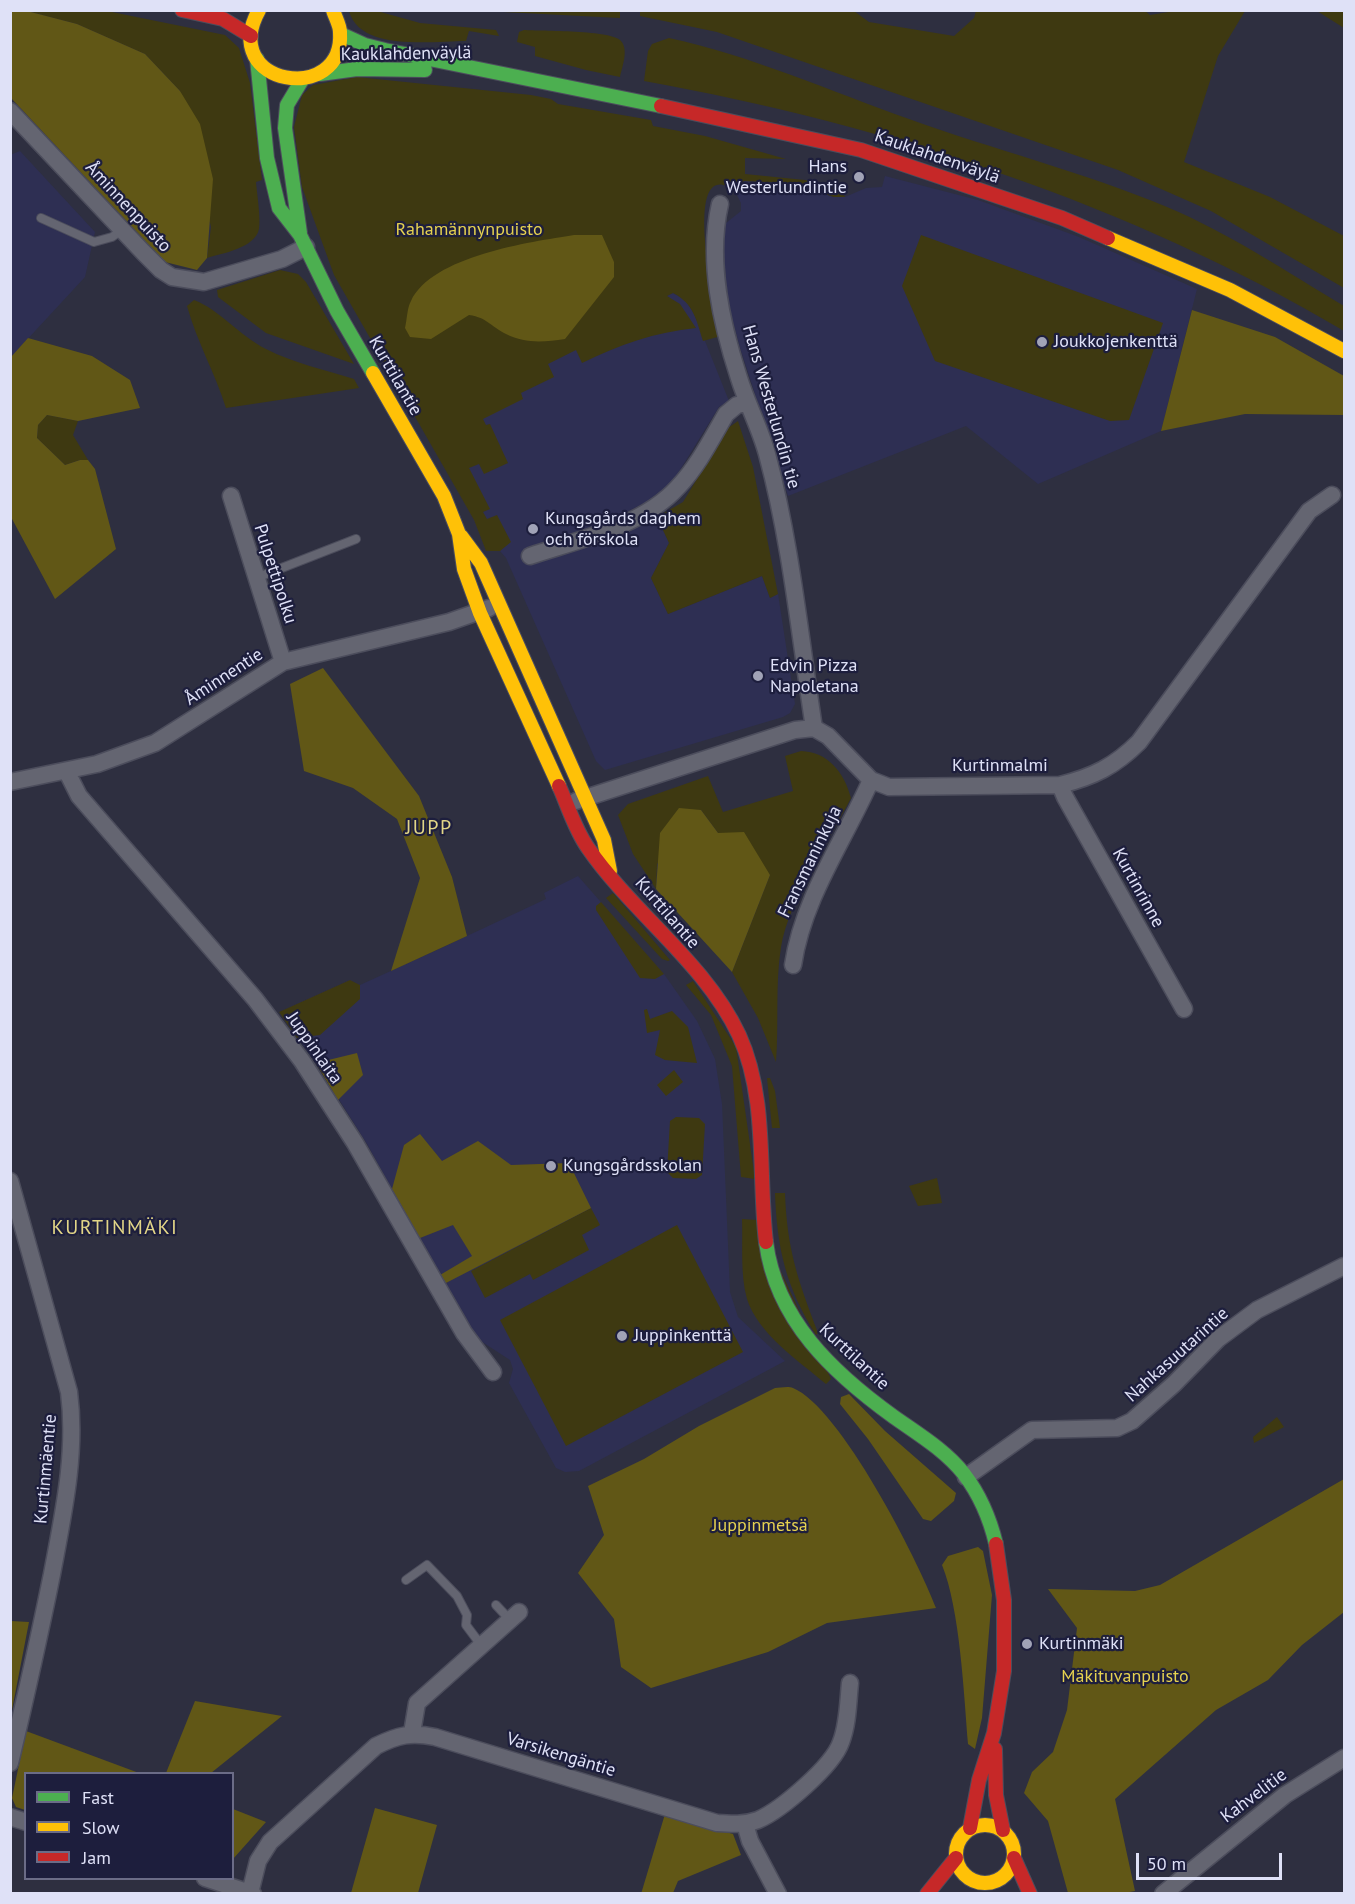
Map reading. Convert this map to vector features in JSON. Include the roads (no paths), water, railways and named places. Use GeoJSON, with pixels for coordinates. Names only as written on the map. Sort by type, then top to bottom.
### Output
{"type":"FeatureCollection","features":[{"type":"Feature","properties":{"kind":"street"},"geometry":{"type":"LineString","coordinates":[[183,10],[223,19],[251,36],[259,10]]}},
{"type":"Feature","properties":{"kind":"street"},"geometry":{"type":"LineString","coordinates":[[320,74],[336,57],[341,34],[334,11]]}},
{"type":"Feature","properties":{"kind":"street","name":"Kauklahdenväylä"},"geometry":{"type":"LineString","coordinates":[[341,34],[365,45],[747,123],[861,150],[1062,218],[1230,290],[1344,351]]}},
{"type":"Feature","properties":{"kind":"street","name":"Kurttilantie"},"geometry":{"type":"LineString","coordinates":[[251,36],[257,59],[267,158],[279,208],[303,241],[375,389],[444,496],[459,534],[464,569],[480,613],[587,847],[721,1002],[735,1023],[754,1079],[768,1247],[776,1282],[791,1317],[822,1357],[864,1395],[938,1449],[966,1477],[992,1529],[1005,1590],[999,1701],[994,1735],[996,1795],[1003,1830]]}},
{"type":"Feature","properties":{"kind":"street"},"geometry":{"type":"LineString","coordinates":[[257,59],[274,75],[285,79],[302,80]]}},
{"type":"Feature","properties":{"kind":"street","name":"Kauklahdenväylä"},"geometry":{"type":"LineString","coordinates":[[302,80],[320,74],[357,69],[493,71]]}},
{"type":"Feature","properties":{"kind":"street","name":"Kurttilantie"},"geometry":{"type":"LineString","coordinates":[[302,80],[287,105],[285,129],[303,241]]}},
{"type":"Feature","properties":{"kind":"street","name":"Åminnenpuisto"},"geometry":{"type":"LineString","coordinates":[[10,111],[161,270],[172,277],[204,282],[282,259],[303,241]]}},
{"type":"Feature","properties":{"kind":"street","name":"Hans Westerlundin tie"},"geometry":{"type":"LineString","coordinates":[[720,204],[714,231],[717,283],[738,376],[767,453],[781,516],[814,728]]}},
{"type":"Feature","properties":{"kind":"street"},"geometry":{"type":"LineString","coordinates":[[530,556],[619,526],[642,514],[678,488],[726,414],[737,405],[748,403]]}},
{"type":"Feature","properties":{"kind":"street","name":"Kurtinmalmi"},"geometry":{"type":"LineString","coordinates":[[871,780],[889,787],[1060,785],[1106,770],[1123,759],[1139,742],[1310,511],[1332,495]]}},
{"type":"Feature","properties":{"kind":"street","name":"Pulpettipolku"},"geometry":{"type":"LineString","coordinates":[[231,496],[283,662]]}},
{"type":"Feature","properties":{"kind":"street","name":"Kurttilantie"},"geometry":{"type":"LineString","coordinates":[[459,534],[481,563],[604,840],[610,871]]}},
{"type":"Feature","properties":{"kind":"street","name":"Åminnentie"},"geometry":{"type":"LineString","coordinates":[[10,782],[67,772],[132,753],[155,743],[283,662],[480,613],[498,605]]}},
{"type":"Feature","properties":{"kind":"street"},"geometry":{"type":"LineString","coordinates":[[567,805],[795,730],[814,728],[828,736],[871,780]]}},
{"type":"Feature","properties":{"kind":"street","name":"Juppinlaita"},"geometry":{"type":"LineString","coordinates":[[67,772],[79,796],[255,999],[302,1061],[355,1143],[464,1333],[493,1372]]}},
{"type":"Feature","properties":{"kind":"street","name":"Fransmaninkuja"},"geometry":{"type":"LineString","coordinates":[[793,965],[798,934],[806,910],[871,780]]}},
{"type":"Feature","properties":{"kind":"street","name":"Kurtinrinne"},"geometry":{"type":"LineString","coordinates":[[1060,785],[1184,1009]]}},
{"type":"Feature","properties":{"kind":"street","name":"Kurtinmäentie"},"geometry":{"type":"LineString","coordinates":[[10,1181],[69,1392],[71,1425],[64,1511],[33,1668],[10,1763]]}},
{"type":"Feature","properties":{"kind":"street","name":"Nahkasuutarintie"},"geometry":{"type":"LineString","coordinates":[[966,1477],[1032,1430],[1117,1428],[1132,1421],[1218,1339],[1241,1322],[1265,1305],[1344,1266]]}},
{"type":"Feature","properties":{"kind":"street"},"geometry":{"type":"LineString","coordinates":[[211,1880],[251,1893],[258,1861],[270,1842],[376,1746],[397,1735],[412,1733],[417,1703],[514,1616]]}},
{"type":"Feature","properties":{"kind":"street","name":"Varsikengäntie"},"geometry":{"type":"LineString","coordinates":[[412,1733],[470,1747],[717,1823],[745,1824],[773,1810],[822,1770],[837,1753],[844,1730],[850,1683]]}},
{"type":"Feature","properties":{"kind":"street","name":"Kurttilantie"},"geometry":{"type":"LineString","coordinates":[[970,1828],[980,1775],[994,1735]]}},
{"type":"Feature","properties":{"kind":"street","name":"Kahvelitie"},"geometry":{"type":"LineString","coordinates":[[1163,1893],[1285,1795],[1344,1758]]}},
{"type":"Feature","properties":{"kind":"street"},"geometry":{"type":"LineString","coordinates":[[745,1824],[750,1841],[778,1893]]}},
{"type":"Feature","properties":{"kind":"street"},"geometry":{"type":"LineString","coordinates":[[1014,1858],[1008,1873],[995,1882],[968,1884],[958,1868],[956,1858],[958,1841],[970,1828],[987,1824],[1003,1830],[1012,1843],[1014,1858],[1022,1880],[1030,1893]]}},
{"type":"Feature","properties":{"kind":"street"},"geometry":{"type":"LineString","coordinates":[[927,1893],[956,1858]]}},
{"type":"Feature","properties":{"kind":"street"},"geometry":{"type":"LineString","coordinates":[[995,1882],[1003,1893]]}},
{"type":"Feature","properties":{"kind":"lane"},"geometry":{"type":"LineString","coordinates":[[41,218],[94,242],[112,237],[122,230]]}},
{"type":"Feature","properties":{"kind":"lane"},"geometry":{"type":"LineString","coordinates":[[256,578],[356,539]]}},
{"type":"Feature","properties":{"kind":"lane"},"geometry":{"type":"LineString","coordinates":[[406,1580],[427,1565],[457,1596],[466,1615],[466,1625],[481,1645]]}},
{"type":"Feature","properties":{"kind":"lane"},"geometry":{"type":"LineString","coordinates":[[496,1605],[514,1616]]}},
{"type":"Feature","properties":{"kind":"place","name":"Hans Westerlundintie"},"geometry":{"type":"Point","coordinates":[859,177]}},
{"type":"Feature","properties":{"kind":"place","name":"Joukkojenkenttä"},"geometry":{"type":"Point","coordinates":[1042,342]}},
{"type":"Feature","properties":{"kind":"place","name":"Kungsgårds daghem och förskola"},"geometry":{"type":"Point","coordinates":[533,529]}},
{"type":"Feature","properties":{"kind":"place","name":"Edvin Pizza Napoletana"},"geometry":{"type":"Point","coordinates":[758,676]}},
{"type":"Feature","properties":{"kind":"place","name":"Kungsgårdsskolan"},"geometry":{"type":"Point","coordinates":[551,1166]}},
{"type":"Feature","properties":{"kind":"place","name":"Juppinkenttä"},"geometry":{"type":"Point","coordinates":[622,1336]}},
{"type":"Feature","properties":{"kind":"place","name":"Kurtinmäki"},"geometry":{"type":"Point","coordinates":[1027,1644]}},
{"type":"Feature","properties":{"kind":"district","name":"JUPP"},"geometry":{"type":"Point","coordinates":[429,828]}},
{"type":"Feature","properties":{"kind":"district","name":"KURTINMÄKI"},"geometry":{"type":"Point","coordinates":[115,1228]}},
{"type":"Feature","properties":{"kind":"park label","name":"Rahamännynpuisto"},"geometry":{"type":"Point","coordinates":[469,230]}},
{"type":"Feature","properties":{"kind":"park label","name":"Juppinmetsä"},"geometry":{"type":"Point","coordinates":[760,1526]}},
{"type":"Feature","properties":{"kind":"park label","name":"Mäkituvanpuisto"},"geometry":{"type":"Point","coordinates":[1125,1677]}}]}
